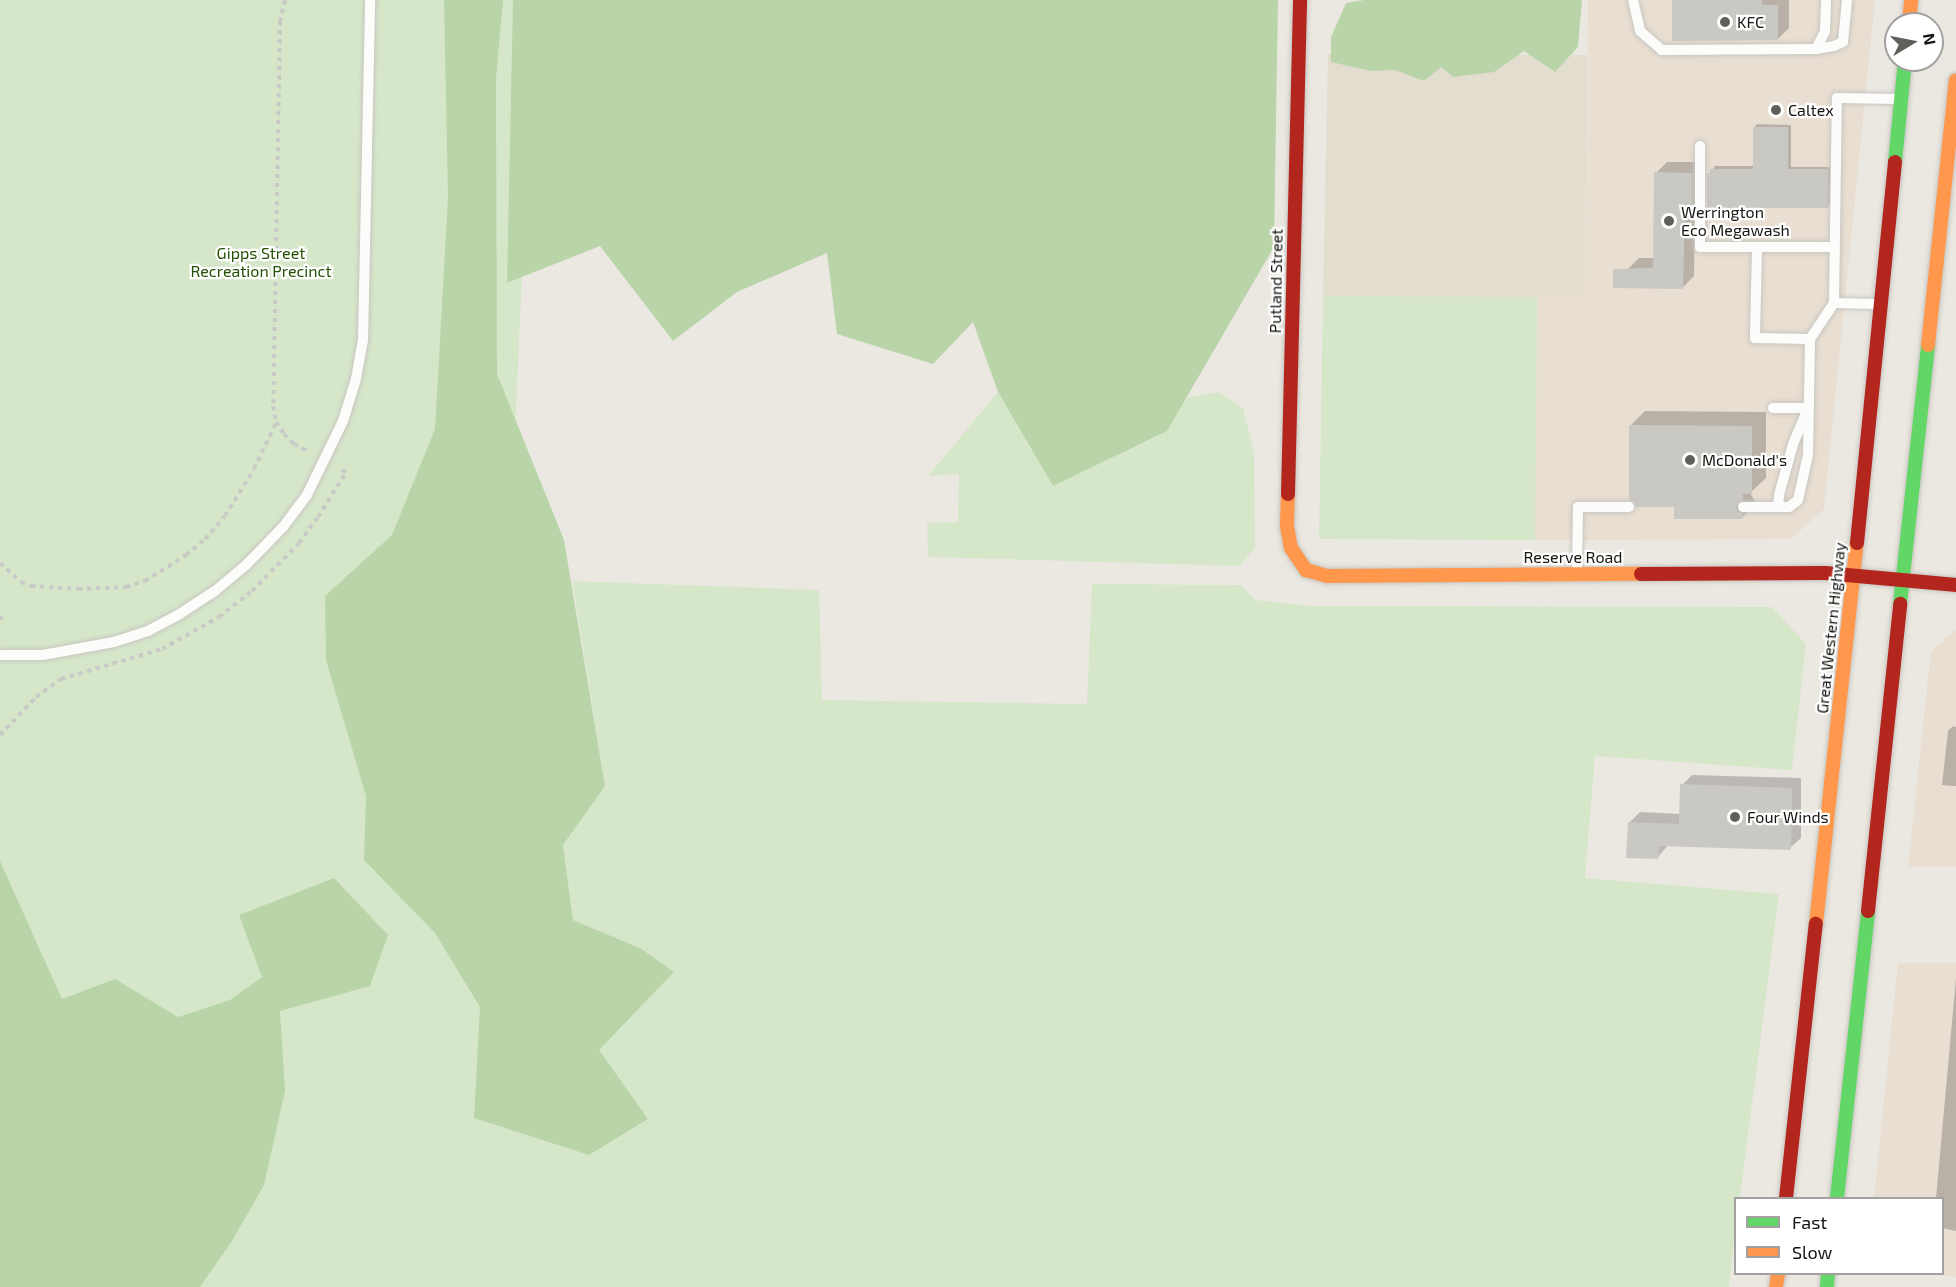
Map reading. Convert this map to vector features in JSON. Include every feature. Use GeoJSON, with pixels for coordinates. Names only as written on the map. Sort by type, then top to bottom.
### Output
{"type":"FeatureCollection","features":[{"type":"Feature","properties":{"kind":"main road","name":"Putland Street"},"geometry":{"type":"LineString","coordinates":[[1298,560],[1291,548],[1287,526],[1300,0]]}},
{"type":"Feature","properties":{"kind":"main road","name":"Great Western Highway"},"geometry":{"type":"LineString","coordinates":[[1786,1197],[1854,576],[1904,72]]}},
{"type":"Feature","properties":{"kind":"main road"},"geometry":{"type":"LineString","coordinates":[[1837,1197],[1903,580],[1950,192],[1956,88]]}},
{"type":"Feature","properties":{"kind":"main road","name":"Reserve Road"},"geometry":{"type":"LineString","coordinates":[[1298,560],[1306,570],[1327,576],[1825,573],[1956,585]]}},
{"type":"Feature","properties":{"kind":"lane"},"geometry":{"type":"LineString","coordinates":[[0,655],[43,655],[105,644],[148,631],[215,591],[254,558],[283,527],[307,495],[326,461],[356,379],[363,341],[370,0]]}},
{"type":"Feature","properties":{"kind":"lane"},"geometry":{"type":"LineString","coordinates":[[1633,0],[1640,32],[1662,50],[1816,49],[1843,42],[1847,0]]}},
{"type":"Feature","properties":{"kind":"lane"},"geometry":{"type":"LineString","coordinates":[[1816,49],[1825,32],[1826,0]]}},
{"type":"Feature","properties":{"kind":"lane"},"geometry":{"type":"LineString","coordinates":[[1743,507],[1789,507],[1798,500],[1808,455],[1810,339],[1834,303],[1837,98],[1901,99]]}},
{"type":"Feature","properties":{"kind":"lane"},"geometry":{"type":"LineString","coordinates":[[1700,146],[1700,248],[1834,247]]}},
{"type":"Feature","properties":{"kind":"lane"},"geometry":{"type":"LineString","coordinates":[[1756,248],[1755,338],[1810,339]]}},
{"type":"Feature","properties":{"kind":"lane"},"geometry":{"type":"LineString","coordinates":[[1834,303],[1881,304]]}},
{"type":"Feature","properties":{"kind":"lane"},"geometry":{"type":"LineString","coordinates":[[1773,408],[1809,408]]}},
{"type":"Feature","properties":{"kind":"lane"},"geometry":{"type":"LineString","coordinates":[[1778,507],[1779,495],[1793,444],[1809,408]]}},
{"type":"Feature","properties":{"kind":"lane"},"geometry":{"type":"LineString","coordinates":[[1577,574],[1578,507],[1629,507]]}},
{"type":"Feature","properties":{"kind":"path"},"geometry":{"type":"LineString","coordinates":[[0,735],[36,697],[61,679],[162,650],[219,617],[252,591],[299,543],[346,472],[294,444],[276,422],[273,406],[280,21],[285,0]]}},
{"type":"Feature","properties":{"kind":"path"},"geometry":{"type":"LineString","coordinates":[[0,563],[21,582],[31,586],[114,587],[145,581],[186,555],[205,539],[225,516],[254,469],[276,422]]}},
{"type":"Feature","properties":{"kind":"shaded area"},"geometry":{"type":"Polygon","coordinates":[[[1588,0],[1875,0],[1824,509],[1791,539],[1535,540],[1537,297],[1585,297],[1588,0]]]}},
{"type":"Feature","properties":{"kind":"shaded area"},"geometry":{"type":"Polygon","coordinates":[[[1328,54],[1587,55],[1585,297],[1323,296],[1328,54]]]}},
{"type":"Feature","properties":{"kind":"shaded area"},"geometry":{"type":"Polygon","coordinates":[[[1956,630],[1956,867],[1908,867],[1931,651],[1956,630]]]}},
{"type":"Feature","properties":{"kind":"shaded area"},"geometry":{"type":"Polygon","coordinates":[[[1898,963],[1956,963],[1956,1277],[1943,1275],[1944,1197],[1874,1197],[1898,963]]]}},
{"type":"Feature","properties":{"kind":"green space","name":"Gipps Street Recreation Precinct"},"geometry":{"type":"Polygon","coordinates":[[[0,0],[534,0],[506,640],[474,1118],[527,1134],[599,1050],[640,948],[573,920],[563,845],[605,785],[572,581],[819,590],[822,700],[1087,704],[1092,584],[1241,585],[1255,600],[1312,606],[1772,607],[1806,644],[1792,770],[1595,756],[1585,878],[1779,894],[1740,1197],[1734,1197],[1734,1241],[1729,1287],[0,1287],[0,0]]]}},
{"type":"Feature","properties":{"kind":"green space"},"geometry":{"type":"Polygon","coordinates":[[[444,0],[503,0],[496,79],[497,374],[564,540],[605,786],[563,845],[573,920],[640,948],[674,972],[599,1050],[648,1119],[589,1155],[474,1118],[480,1007],[435,933],[364,860],[366,796],[326,660],[325,596],[392,535],[435,429],[448,198],[444,0]]]}},
{"type":"Feature","properties":{"kind":"green space"},"geometry":{"type":"Polygon","coordinates":[[[513,0],[1278,0],[1274,247],[1167,431],[1053,486],[998,392],[973,322],[933,364],[837,334],[827,253],[737,292],[673,341],[600,246],[507,283],[513,0]]]}},
{"type":"Feature","properties":{"kind":"green space"},"geometry":{"type":"Polygon","coordinates":[[[1364,0],[1582,0],[1578,47],[1555,72],[1524,51],[1494,72],[1453,77],[1441,67],[1424,81],[1395,70],[1371,71],[1331,62],[1331,37],[1346,3],[1364,0]]]}},
{"type":"Feature","properties":{"kind":"green space"},"geometry":{"type":"Polygon","coordinates":[[[1323,296],[1537,297],[1535,540],[1319,539],[1323,296]]]}},
{"type":"Feature","properties":{"kind":"green space"},"geometry":{"type":"Polygon","coordinates":[[[998,392],[1053,486],[1167,431],[1186,398],[1218,392],[1243,408],[1254,454],[1255,548],[1239,566],[928,557],[927,523],[958,522],[959,474],[928,476],[998,392]]]}},
{"type":"Feature","properties":{"kind":"green space"},"geometry":{"type":"Polygon","coordinates":[[[0,861],[62,999],[115,979],[178,1017],[230,1000],[262,977],[239,915],[334,878],[388,935],[370,986],[280,1011],[285,1091],[264,1185],[232,1241],[200,1287],[0,1287],[0,861]]]}},
{"type":"Feature","properties":{"kind":"building","name":"KFC"},"geometry":{"type":"Polygon","coordinates":[[[1672,0],[1762,0],[1762,5],[1778,5],[1778,40],[1672,41],[1672,0]]]}},
{"type":"Feature","properties":{"kind":"building"},"geometry":{"type":"Polygon","coordinates":[[[1753,127],[1788,127],[1788,169],[1828,169],[1828,208],[1707,208],[1707,173],[1710,173],[1710,169],[1753,169],[1753,127]]]}},
{"type":"Feature","properties":{"kind":"building","name":"Werrington Eco Megawash"},"geometry":{"type":"Polygon","coordinates":[[[1654,172],[1692,173],[1692,208],[1685,208],[1683,289],[1613,288],[1613,269],[1653,268],[1654,172]]]}},
{"type":"Feature","properties":{"kind":"building","name":"McDonald's"},"geometry":{"type":"Polygon","coordinates":[[[1629,425],[1752,426],[1752,494],[1743,494],[1743,500],[1736,506],[1737,511],[1743,514],[1743,519],[1674,519],[1674,507],[1636,507],[1635,503],[1629,500],[1629,425]]]}},
{"type":"Feature","properties":{"kind":"building","name":"Four Winds"},"geometry":{"type":"Polygon","coordinates":[[[1680,784],[1792,788],[1791,850],[1659,846],[1658,859],[1626,858],[1628,822],[1679,824],[1680,784]]]}},
{"type":"Feature","properties":{"kind":"traffic: fast"},"geometry":{"type":"LineString","coordinates":[[1895,162],[1904,72]]}},
{"type":"Feature","properties":{"kind":"traffic: fast"},"geometry":{"type":"LineString","coordinates":[[1900,604],[1928,345]]}},
{"type":"Feature","properties":{"kind":"traffic: fast"},"geometry":{"type":"LineString","coordinates":[[1837,1197],[1868,911]]}},
{"type":"Feature","properties":{"kind":"traffic: fast"},"geometry":{"type":"LineString","coordinates":[[1827,1287],[1828,1275]]}},
{"type":"Feature","properties":{"kind":"traffic: slow"},"geometry":{"type":"LineString","coordinates":[[1910,12],[1911,0]]}},
{"type":"Feature","properties":{"kind":"traffic: slow"},"geometry":{"type":"LineString","coordinates":[[1928,345],[1956,80]]}},
{"type":"Feature","properties":{"kind":"traffic: slow"},"geometry":{"type":"LineString","coordinates":[[1288,494],[1287,526],[1291,548],[1306,570],[1327,576],[1641,574]]}},
{"type":"Feature","properties":{"kind":"traffic: slow"},"geometry":{"type":"LineString","coordinates":[[1816,924],[1857,543]]}},
{"type":"Feature","properties":{"kind":"traffic: slow"},"geometry":{"type":"LineString","coordinates":[[1776,1287],[1778,1275]]}},
{"type":"Feature","properties":{"kind":"traffic: jam"},"geometry":{"type":"LineString","coordinates":[[1288,494],[1300,0]]}},
{"type":"Feature","properties":{"kind":"traffic: jam"},"geometry":{"type":"LineString","coordinates":[[1857,543],[1895,162]]}},
{"type":"Feature","properties":{"kind":"traffic: jam"},"geometry":{"type":"LineString","coordinates":[[1641,574],[1825,573],[1956,585]]}},
{"type":"Feature","properties":{"kind":"traffic: jam"},"geometry":{"type":"LineString","coordinates":[[1868,911],[1900,604]]}},
{"type":"Feature","properties":{"kind":"traffic: jam"},"geometry":{"type":"LineString","coordinates":[[1786,1197],[1816,924]]}},
{"type":"Feature","properties":{"kind":"place","name":"KFC"},"geometry":{"type":"Point","coordinates":[1725,22]}},
{"type":"Feature","properties":{"kind":"place","name":"Caltex"},"geometry":{"type":"Point","coordinates":[1776,110]}},
{"type":"Feature","properties":{"kind":"place","name":"Werrington Eco Megawash"},"geometry":{"type":"Point","coordinates":[1669,221]}},
{"type":"Feature","properties":{"kind":"place","name":"McDonald's"},"geometry":{"type":"Point","coordinates":[1690,460]}},
{"type":"Feature","properties":{"kind":"place","name":"Four Winds"},"geometry":{"type":"Point","coordinates":[1735,817]}}]}
